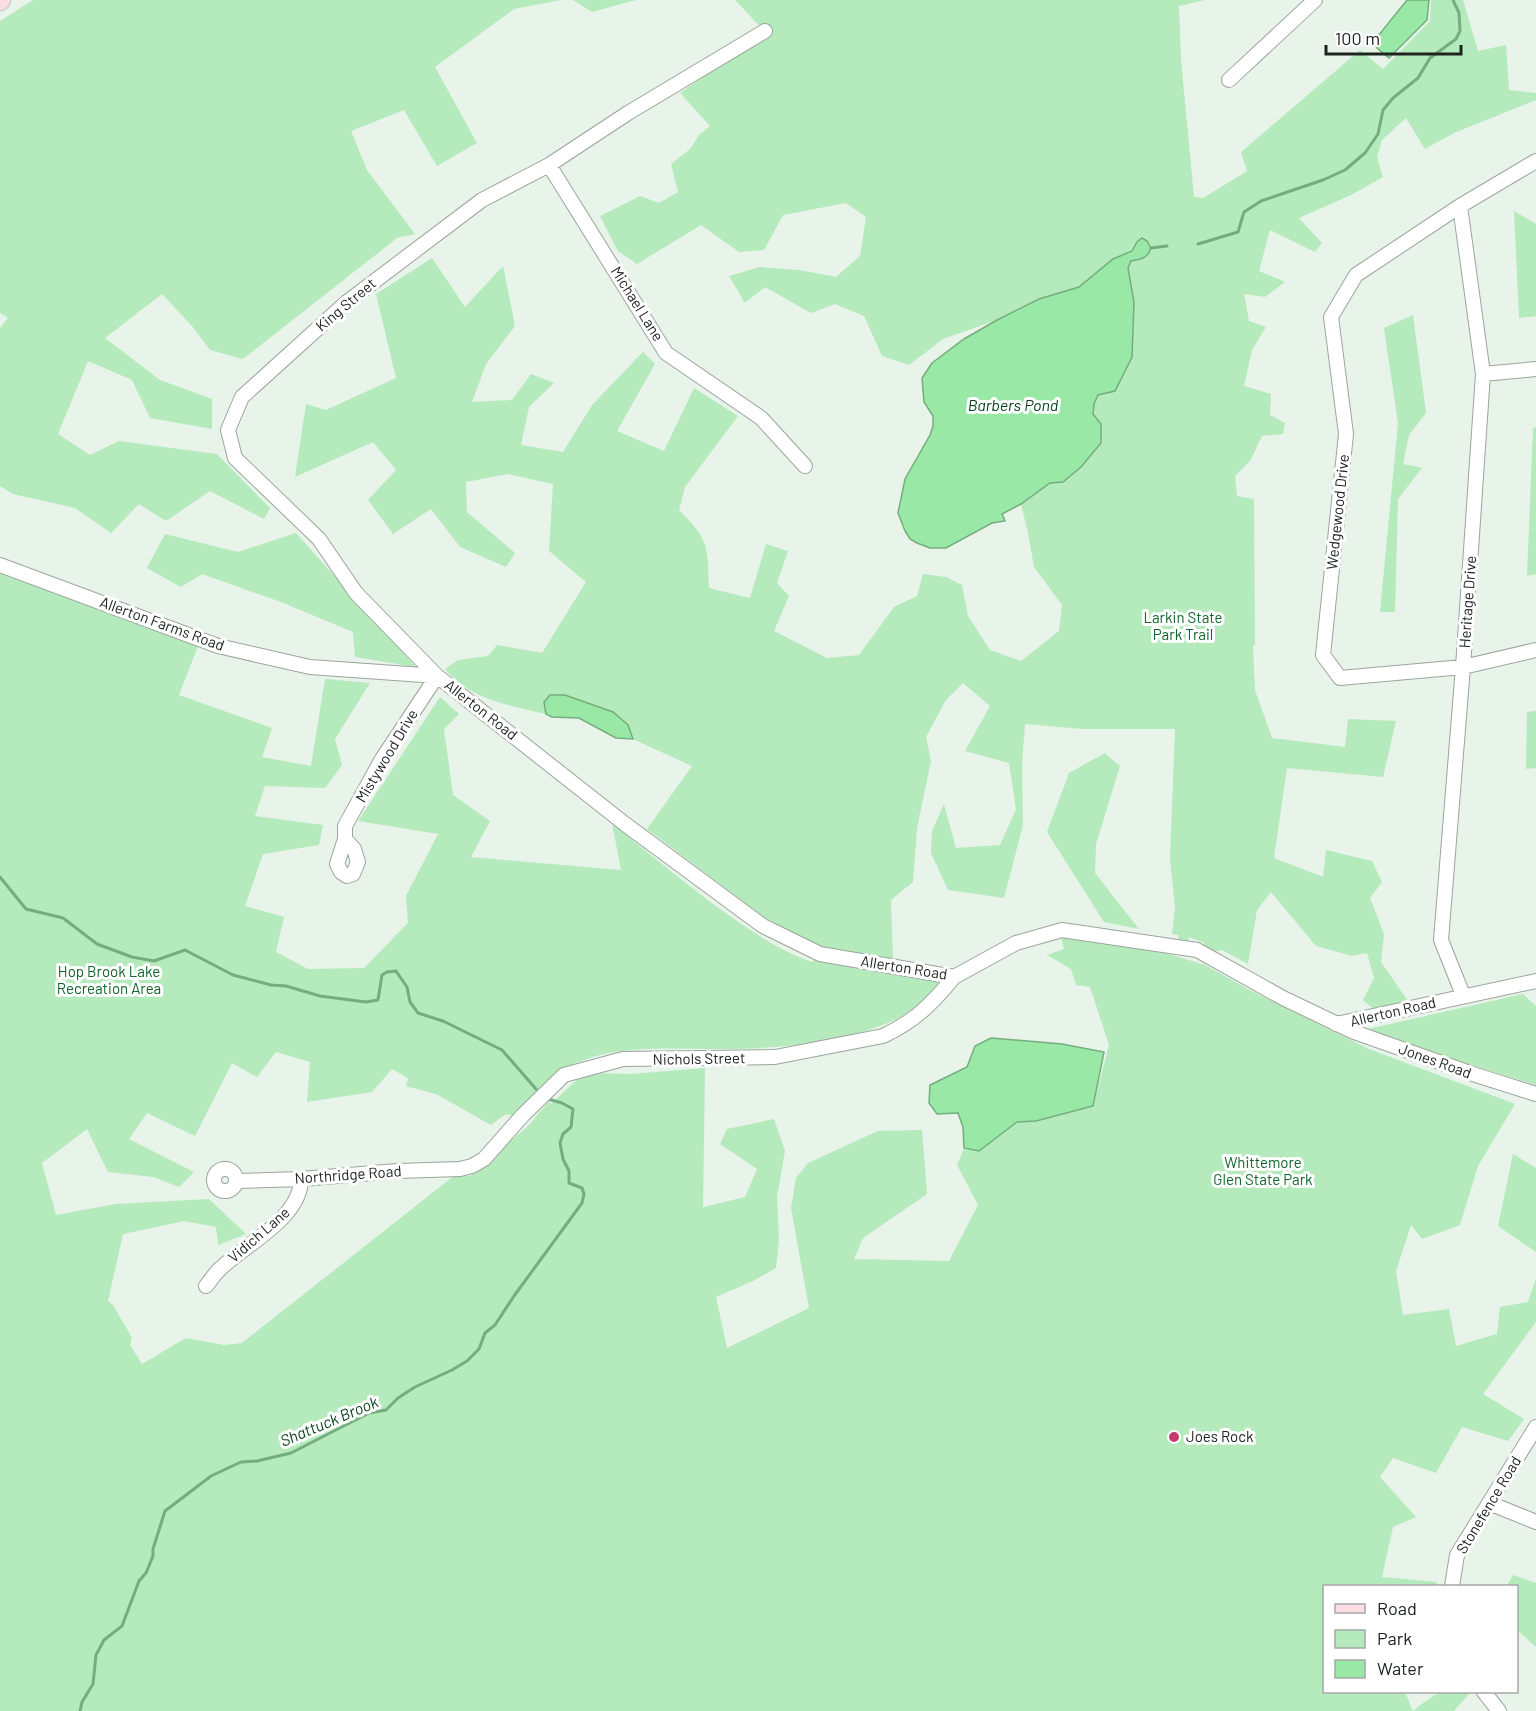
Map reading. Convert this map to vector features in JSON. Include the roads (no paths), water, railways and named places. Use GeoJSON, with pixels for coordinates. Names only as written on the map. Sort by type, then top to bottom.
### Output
{"type":"FeatureCollection","features":[{"type":"Feature","properties":{"kind":"street"},"geometry":{"type":"LineString","coordinates":[[1228,80],[1315,0]]}},
{"type":"Feature","properties":{"kind":"street","name":"King Street"},"geometry":{"type":"LineString","coordinates":[[436,676],[356,593],[319,539],[235,458],[228,430],[242,397],[347,302],[482,200],[549,165],[628,113],[765,31]]}},
{"type":"Feature","properties":{"kind":"street"},"geometry":{"type":"LineString","coordinates":[[1461,206],[1536,160]]}},
{"type":"Feature","properties":{"kind":"street","name":"Michael Lane"},"geometry":{"type":"LineString","coordinates":[[549,165],[666,353],[761,418],[805,466]]}},
{"type":"Feature","properties":{"kind":"street","name":"Heritage Drive"},"geometry":{"type":"LineString","coordinates":[[1461,206],[1483,374],[1441,940],[1463,995]]}},
{"type":"Feature","properties":{"kind":"street","name":"Wedgewood Drive"},"geometry":{"type":"LineString","coordinates":[[1461,206],[1356,275],[1331,317],[1346,434],[1323,655],[1340,678],[1463,667],[1536,650]]}},
{"type":"Feature","properties":{"kind":"street"},"geometry":{"type":"LineString","coordinates":[[1483,374],[1536,369]]}},
{"type":"Feature","properties":{"kind":"street","name":"Allerton Farms Road"},"geometry":{"type":"LineString","coordinates":[[0,565],[218,646],[310,667],[436,676]]}},
{"type":"Feature","properties":{"kind":"street","name":"Mistywood Drive"},"geometry":{"type":"LineString","coordinates":[[345,839],[345,826],[382,759],[436,676]]}},
{"type":"Feature","properties":{"kind":"street","name":"Allerton Road"},"geometry":{"type":"LineString","coordinates":[[436,676],[626,824],[764,926],[820,954],[954,977],[1016,943],[1062,930],[1197,950],[1335,1024],[1536,981]]}},
{"type":"Feature","properties":{"kind":"street","name":"Nichols Street"},"geometry":{"type":"LineString","coordinates":[[460,1169],[472,1166],[484,1159],[523,1115],[564,1075],[623,1059],[776,1057],[883,1036],[930,1006],[954,977]]}},
{"type":"Feature","properties":{"kind":"street","name":"Jones Road"},"geometry":{"type":"LineString","coordinates":[[1335,1024],[1463,1071],[1536,1094]]}},
{"type":"Feature","properties":{"kind":"street","name":"Northridge Road"},"geometry":{"type":"LineString","coordinates":[[237,1180],[301,1179],[397,1171],[460,1169]]}},
{"type":"Feature","properties":{"kind":"street","name":"Vidich Lane"},"geometry":{"type":"LineString","coordinates":[[206,1286],[221,1268],[288,1213],[299,1195],[301,1179]]}},
{"type":"Feature","properties":{"kind":"street","name":"Stonefence Road"},"geometry":{"type":"LineString","coordinates":[[1452,1585],[1456,1555],[1536,1427]]}},
{"type":"Feature","properties":{"kind":"street"},"geometry":{"type":"LineString","coordinates":[[1489,1503],[1536,1522]]}},
{"type":"Feature","properties":{"kind":"street"},"geometry":{"type":"LineString","coordinates":[[1485,1693],[1499,1711]]}},
{"type":"Feature","properties":{"kind":"water"},"geometry":{"type":"Polygon","coordinates":[[[1407,0],[1429,0],[1427,20],[1389,58],[1377,48],[1374,41],[1407,0]]]}},
{"type":"Feature","properties":{"kind":"water","name":"Barbers Pond"},"geometry":{"type":"Polygon","coordinates":[[[1142,238],[1147,241],[1151,248],[1150,251],[1144,258],[1131,261],[1128,268],[1134,302],[1132,357],[1115,391],[1098,395],[1094,404],[1093,414],[1101,424],[1101,443],[1081,467],[1063,482],[1050,483],[1021,504],[1002,514],[1005,521],[992,523],[946,548],[930,548],[910,539],[898,513],[905,479],[933,426],[933,416],[924,402],[922,378],[932,363],[964,339],[997,320],[1039,299],[1079,287],[1113,259],[1132,251],[1142,238]]]}},
{"type":"Feature","properties":{"kind":"water"},"geometry":{"type":"Polygon","coordinates":[[[550,695],[565,695],[613,712],[628,725],[633,739],[616,738],[579,718],[552,717],[546,714],[544,702],[550,695]]]}},
{"type":"Feature","properties":{"kind":"water"},"geometry":{"type":"Polygon","coordinates":[[[991,1038],[1062,1044],[1104,1052],[1093,1106],[1036,1121],[1017,1122],[979,1151],[964,1148],[963,1127],[958,1113],[937,1114],[929,1103],[930,1085],[967,1067],[975,1046],[991,1038]]]}},
{"type":"Feature","properties":{"kind":"waterway"},"geometry":{"type":"LineString","coordinates":[[1198,244],[1238,232],[1244,212],[1261,201],[1345,170],[1365,153],[1378,134],[1383,110],[1393,98],[1418,78],[1430,58],[1456,39],[1460,31],[1459,13],[1453,0]]}},
{"type":"Feature","properties":{"kind":"waterway"},"geometry":{"type":"LineString","coordinates":[[1151,248],[1167,246]]}},
{"type":"Feature","properties":{"kind":"waterway","name":"Shattuck Brook"},"geometry":{"type":"LineString","coordinates":[[0,877],[26,909],[63,918],[97,944],[132,957],[154,961],[185,950],[233,975],[320,996],[366,1002],[378,1000],[382,975],[396,971],[407,987],[410,1002],[418,1013],[443,1021],[502,1050],[536,1089]]}},
{"type":"Feature","properties":{"kind":"waterway","name":"Shattuck Brook"},"geometry":{"type":"LineString","coordinates":[[80,1711],[82,1702],[93,1684],[96,1655],[104,1640],[122,1626],[139,1581],[146,1573],[153,1556],[153,1549],[165,1511],[211,1476],[241,1462],[257,1461],[291,1453],[369,1413],[386,1410],[398,1398],[467,1361],[479,1349],[485,1333],[495,1325],[582,1203],[584,1194],[582,1188],[569,1183],[569,1171],[563,1159],[560,1143],[563,1134],[571,1127],[573,1109],[548,1099]]}},
{"type":"Feature","properties":{"kind":"place","name":"Joes Rock"},"geometry":{"type":"Point","coordinates":[1174,1437]}},
{"type":"Feature","properties":{"kind":"park label","name":"Larkin State Park Trail"},"geometry":{"type":"Point","coordinates":[1183,626]}},
{"type":"Feature","properties":{"kind":"park label","name":"Hop Brook Lake Recreation Area"},"geometry":{"type":"Point","coordinates":[109,980]}},
{"type":"Feature","properties":{"kind":"park label","name":"Whittemore Glen State Park"},"geometry":{"type":"Point","coordinates":[1263,1172]}}]}
